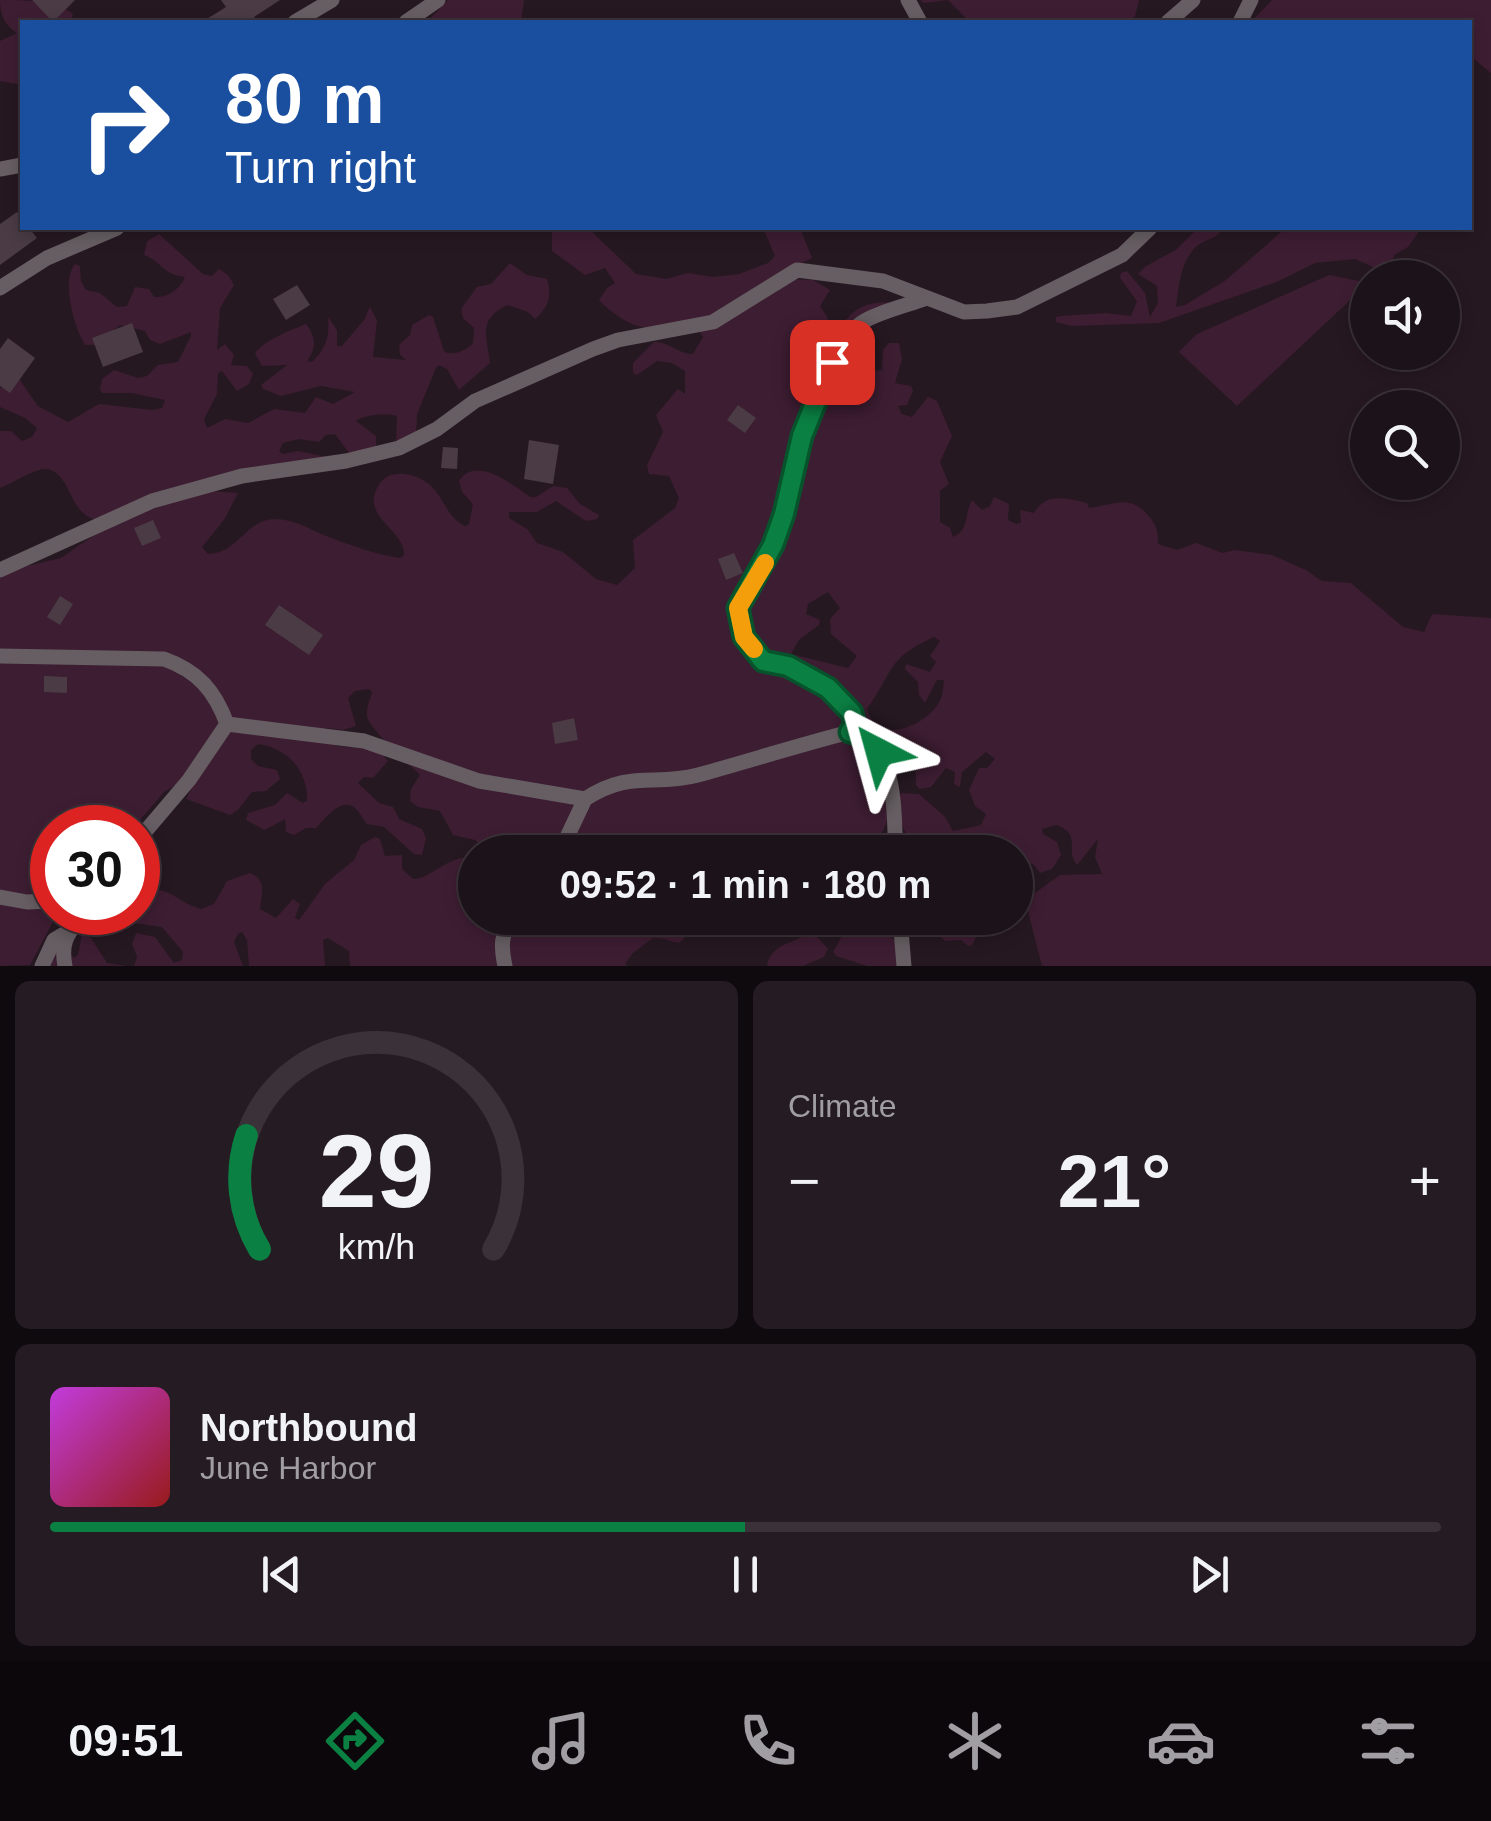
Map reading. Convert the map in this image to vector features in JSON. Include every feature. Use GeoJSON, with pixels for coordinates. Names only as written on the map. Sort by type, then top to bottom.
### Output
{"type":"FeatureCollection","features":[{"type":"Feature","properties":{"kind":"street"},"geometry":{"type":"LineString","coordinates":[[299,20],[332,0]]}},
{"type":"Feature","properties":{"kind":"street"},"geometry":{"type":"LineString","coordinates":[[409,20],[438,0]]}},
{"type":"Feature","properties":{"kind":"street"},"geometry":{"type":"LineString","coordinates":[[1170,20],[1194,0]]}},
{"type":"Feature","properties":{"kind":"street"},"geometry":{"type":"LineString","coordinates":[[0,288],[48,258],[112,230]]}},
{"type":"Feature","properties":{"kind":"street"},"geometry":{"type":"LineString","coordinates":[[0,570],[152,501],[242,476],[346,462],[399,448],[437,429],[475,401],[592,349],[618,340],[713,322],[796,270],[883,281],[964,312],[1017,307],[1122,255],[1148,230]]}},
{"type":"Feature","properties":{"kind":"street"},"geometry":{"type":"LineString","coordinates":[[850,732],[855,725],[852,713],[828,688],[788,666],[763,661],[744,637],[738,608],[773,545],[802,436],[832,362],[860,324],[924,299]]}},
{"type":"Feature","properties":{"kind":"street"},"geometry":{"type":"LineString","coordinates":[[0,656],[164,660],[183,666],[206,685],[219,702],[226,724]]}},
{"type":"Feature","properties":{"kind":"street"},"geometry":{"type":"LineString","coordinates":[[226,724],[364,740],[478,781],[585,799]]}},
{"type":"Feature","properties":{"kind":"street"},"geometry":{"type":"LineString","coordinates":[[160,815],[190,780],[226,724]]}},
{"type":"Feature","properties":{"kind":"street"},"geometry":{"type":"LineString","coordinates":[[568,835],[585,799],[607,785],[641,778],[694,776],[850,732],[862,735],[879,752],[894,792],[895,835]]}},
{"type":"Feature","properties":{"kind":"street"},"geometry":{"type":"LineString","coordinates":[[0,897],[30,902]]}},
{"type":"Feature","properties":{"kind":"street"},"geometry":{"type":"LineString","coordinates":[[42,966],[54,940],[62,935]]}},
{"type":"Feature","properties":{"kind":"street"},"geometry":{"type":"LineString","coordinates":[[65,966],[62,945],[66,935]]}},
{"type":"Feature","properties":{"kind":"street"},"geometry":{"type":"LineString","coordinates":[[504,935],[501,944],[505,966]]}},
{"type":"Feature","properties":{"kind":"street"},"geometry":{"type":"LineString","coordinates":[[901,935],[904,966]]}},
{"type":"Feature","properties":{"kind":"shaded area"},"geometry":{"type":"Polygon","coordinates":[[[0,0],[29,1],[49,3],[73,14],[71,20],[20,20],[20,85],[0,81],[0,41],[17,33],[1,11],[0,0]]]}},
{"type":"Feature","properties":{"kind":"shaded area"},"geometry":{"type":"Polygon","coordinates":[[[448,0],[524,0],[521,20],[429,20],[448,0]]]}},
{"type":"Feature","properties":{"kind":"shaded area"},"geometry":{"type":"Polygon","coordinates":[[[948,0],[1139,0],[1132,20],[964,20],[948,0]]]}},
{"type":"Feature","properties":{"kind":"shaded area"},"geometry":{"type":"Polygon","coordinates":[[[1272,0],[1491,0],[1491,73],[1472,58],[1472,20],[1253,20],[1272,0]]]}},
{"type":"Feature","properties":{"kind":"shaded area"},"geometry":{"type":"Polygon","coordinates":[[[554,230],[590,230],[636,274],[666,279],[688,273],[713,277],[739,274],[768,263],[775,256],[764,230],[801,230],[812,258],[789,269],[786,279],[813,280],[830,290],[820,306],[828,318],[815,356],[819,357],[856,310],[891,303],[871,317],[827,372],[846,380],[882,370],[883,350],[889,343],[899,343],[902,359],[895,383],[911,386],[913,391],[907,405],[898,406],[902,414],[912,417],[928,397],[937,401],[952,436],[940,462],[949,484],[940,491],[940,522],[950,528],[953,537],[964,526],[972,500],[982,510],[990,506],[994,497],[1009,504],[1008,520],[1016,524],[1021,523],[1020,510],[1034,513],[1051,499],[1079,501],[1089,508],[1120,502],[1134,504],[1151,519],[1158,544],[1177,550],[1196,543],[1223,553],[1234,550],[1272,555],[1322,581],[1351,583],[1403,627],[1424,632],[1432,614],[1491,618],[1491,966],[1042,966],[1033,931],[1033,894],[1060,875],[1102,874],[1095,857],[1098,839],[1077,865],[1065,829],[1057,825],[1042,829],[1043,834],[1057,842],[1061,855],[1052,869],[1040,873],[1033,864],[1033,835],[907,835],[899,807],[901,793],[919,794],[945,817],[953,831],[981,825],[986,814],[975,806],[969,790],[979,768],[987,768],[995,759],[986,752],[962,772],[960,787],[954,784],[955,772],[946,768],[931,787],[920,789],[916,785],[915,756],[889,760],[876,737],[859,719],[837,740],[868,745],[880,763],[888,805],[887,819],[879,835],[453,835],[440,811],[418,807],[410,801],[411,789],[420,775],[369,722],[369,689],[355,691],[348,698],[356,726],[343,730],[326,728],[319,738],[338,746],[375,746],[388,761],[373,778],[364,777],[358,783],[379,803],[393,807],[399,819],[422,829],[426,838],[422,855],[414,854],[384,827],[367,824],[352,806],[340,806],[316,828],[306,828],[294,835],[286,832],[285,819],[265,830],[246,820],[248,813],[275,805],[287,793],[303,803],[307,801],[304,780],[294,762],[278,750],[258,744],[251,750],[251,759],[258,766],[277,770],[280,779],[266,791],[252,792],[230,815],[186,799],[192,787],[185,780],[164,792],[153,805],[30,805],[30,935],[46,935],[30,965],[0,966],[0,577],[14,569],[61,558],[94,535],[143,513],[112,519],[85,515],[60,477],[45,469],[0,488],[0,431],[11,431],[22,441],[32,437],[37,428],[0,407],[0,388],[12,386],[19,379],[38,406],[68,422],[99,404],[162,408],[165,400],[131,393],[102,393],[102,379],[114,370],[138,378],[147,376],[158,365],[178,362],[191,336],[191,332],[160,344],[150,340],[145,331],[120,325],[95,345],[85,345],[73,316],[69,292],[75,264],[80,266],[86,290],[100,293],[117,307],[127,306],[135,287],[149,289],[154,297],[159,297],[173,292],[183,281],[185,277],[171,273],[144,255],[147,241],[159,234],[203,274],[212,276],[219,269],[228,275],[234,285],[220,308],[217,350],[225,344],[234,355],[231,365],[247,366],[253,374],[249,384],[237,391],[222,371],[218,373],[217,394],[204,419],[207,428],[225,419],[248,423],[274,409],[305,413],[316,397],[333,404],[355,392],[321,386],[281,396],[263,389],[261,385],[287,365],[262,366],[255,353],[285,333],[306,324],[314,347],[307,361],[312,362],[326,342],[328,317],[337,330],[337,346],[342,346],[370,307],[377,320],[373,357],[406,360],[400,355],[399,345],[410,335],[412,325],[429,315],[444,351],[455,353],[473,343],[474,328],[463,318],[461,309],[477,287],[491,284],[510,263],[527,275],[547,279],[548,301],[535,319],[508,305],[492,316],[486,330],[490,363],[459,390],[447,369],[439,365],[436,368],[417,414],[416,436],[396,445],[397,416],[382,414],[356,421],[376,436],[376,446],[369,454],[349,453],[335,434],[326,435],[319,442],[299,439],[283,443],[279,451],[283,454],[298,451],[327,457],[208,491],[238,493],[224,520],[202,547],[208,554],[227,549],[257,524],[282,519],[353,546],[400,558],[404,555],[403,546],[375,508],[374,498],[381,481],[401,474],[424,481],[465,526],[469,524],[473,504],[462,492],[459,481],[466,474],[484,471],[530,497],[553,486],[567,488],[580,504],[599,515],[586,521],[556,501],[537,512],[509,512],[509,518],[527,529],[537,543],[563,552],[596,579],[617,585],[635,568],[633,540],[675,508],[679,498],[669,476],[649,474],[647,465],[663,432],[656,415],[678,389],[685,394],[685,371],[672,363],[657,361],[637,375],[633,373],[633,363],[654,342],[693,354],[703,337],[698,329],[634,325],[599,300],[615,283],[605,268],[585,275],[552,251],[554,230]],[[828,592],[808,604],[806,614],[820,620],[819,625],[799,640],[791,654],[848,668],[857,656],[831,634],[830,619],[840,608],[828,592]],[[934,637],[907,652],[893,667],[867,709],[880,727],[890,730],[911,726],[931,713],[940,701],[944,680],[937,680],[925,703],[919,695],[918,682],[905,669],[906,664],[930,672],[936,662],[930,656],[940,641],[934,637]]]}},
{"type":"Feature","properties":{"kind":"shaded area"},"geometry":{"type":"Polygon","coordinates":[[[1196,230],[1221,230],[1197,246],[1187,259],[1176,307],[1226,280],[1284,230],[1418,230],[1408,247],[1394,255],[1393,260],[1315,263],[1279,281],[1159,323],[1072,326],[1056,322],[1056,317],[1061,316],[1131,316],[1137,301],[1120,278],[1127,271],[1145,293],[1150,317],[1158,303],[1157,286],[1138,274],[1176,250],[1196,230]]]}},
{"type":"Feature","properties":{"kind":"shaded area"},"geometry":{"type":"Polygon","coordinates":[[[1329,275],[1350,279],[1350,300],[1237,406],[1179,352],[1197,334],[1329,275]]]}},
{"type":"Feature","properties":{"kind":"shaded area"},"geometry":{"type":"Polygon","coordinates":[[[375,837],[380,839],[385,856],[402,855],[402,869],[413,879],[458,859],[458,935],[686,935],[678,943],[653,938],[633,953],[625,964],[628,966],[350,966],[349,951],[328,938],[323,940],[325,966],[249,966],[247,940],[242,932],[234,942],[243,966],[134,966],[135,935],[155,937],[174,963],[182,960],[183,952],[160,927],[160,891],[201,909],[214,904],[227,881],[250,873],[261,884],[260,909],[276,918],[293,899],[300,904],[295,918],[299,920],[325,884],[354,860],[361,845],[375,837]]]}},
{"type":"Feature","properties":{"kind":"shaded area"},"geometry":{"type":"Polygon","coordinates":[[[84,935],[91,938],[107,963],[127,966],[50,966],[58,944],[74,958],[84,935]]]}},
{"type":"Feature","properties":{"kind":"shaded area"},"geometry":{"type":"Polygon","coordinates":[[[815,935],[828,949],[824,957],[803,966],[767,966],[774,952],[798,938],[815,935]]]}},
{"type":"Feature","properties":{"kind":"shaded area"},"geometry":{"type":"Polygon","coordinates":[[[891,935],[903,949],[898,966],[867,966],[836,956],[833,952],[842,936],[891,935]]]}},
{"type":"Feature","properties":{"kind":"shaded area"},"geometry":{"type":"Polygon","coordinates":[[[977,935],[968,946],[961,940],[945,941],[941,937],[977,935]]]}},
{"type":"Feature","properties":{"kind":"building"},"geometry":{"type":"Polygon","coordinates":[[[32,0],[75,0],[55,20],[32,0]]]}},
{"type":"Feature","properties":{"kind":"building"},"geometry":{"type":"Polygon","coordinates":[[[221,0],[280,0],[254,17],[256,20],[205,20],[226,7],[221,0]]]}},
{"type":"Feature","properties":{"kind":"building"},"geometry":{"type":"Polygon","coordinates":[[[17,212],[20,230],[31,230],[37,238],[0,265],[0,224],[17,212]]]}},
{"type":"Feature","properties":{"kind":"building"},"geometry":{"type":"Polygon","coordinates":[[[297,285],[310,305],[286,320],[273,299],[297,285]]]}},
{"type":"Feature","properties":{"kind":"building"},"geometry":{"type":"Polygon","coordinates":[[[132,323],[143,352],[103,367],[92,338],[132,323]]]}},
{"type":"Feature","properties":{"kind":"building"},"geometry":{"type":"Polygon","coordinates":[[[8,338],[35,358],[10,393],[0,386],[0,349],[8,338]]]}},
{"type":"Feature","properties":{"kind":"building"},"geometry":{"type":"Polygon","coordinates":[[[738,405],[756,418],[745,433],[727,420],[738,405]]]}},
{"type":"Feature","properties":{"kind":"building"},"geometry":{"type":"Polygon","coordinates":[[[529,440],[559,445],[553,484],[524,479],[529,440]]]}},
{"type":"Feature","properties":{"kind":"building"},"geometry":{"type":"Polygon","coordinates":[[[443,447],[458,448],[457,469],[441,468],[443,447]]]}},
{"type":"Feature","properties":{"kind":"building"},"geometry":{"type":"Polygon","coordinates":[[[153,520],[161,538],[142,546],[134,528],[153,520]]]}},
{"type":"Feature","properties":{"kind":"building"},"geometry":{"type":"Polygon","coordinates":[[[734,553],[743,573],[726,580],[718,559],[734,553]]]}},
{"type":"Feature","properties":{"kind":"building"},"geometry":{"type":"Polygon","coordinates":[[[60,596],[73,604],[60,625],[47,617],[60,596]]]}},
{"type":"Feature","properties":{"kind":"building"},"geometry":{"type":"Polygon","coordinates":[[[279,605],[323,635],[309,655],[265,625],[279,605]]]}},
{"type":"Feature","properties":{"kind":"building"},"geometry":{"type":"Polygon","coordinates":[[[44,676],[67,677],[67,693],[44,692],[44,676]]]}},
{"type":"Feature","properties":{"kind":"building"},"geometry":{"type":"Polygon","coordinates":[[[574,718],[578,740],[555,744],[552,723],[574,718]]]}},
{"type":"Feature","properties":{"kind":"slow traffic"},"geometry":{"type":"LineString","coordinates":[[754,649],[744,637],[738,608],[765,563]]}},
{"type":"Feature","properties":{"kind":"route"},"geometry":{"type":"LineString","coordinates":[[832,362],[802,436],[773,545],[738,608],[744,637],[763,661],[788,666],[828,688],[852,713],[855,725],[850,732],[862,735],[879,752]]}}]}
